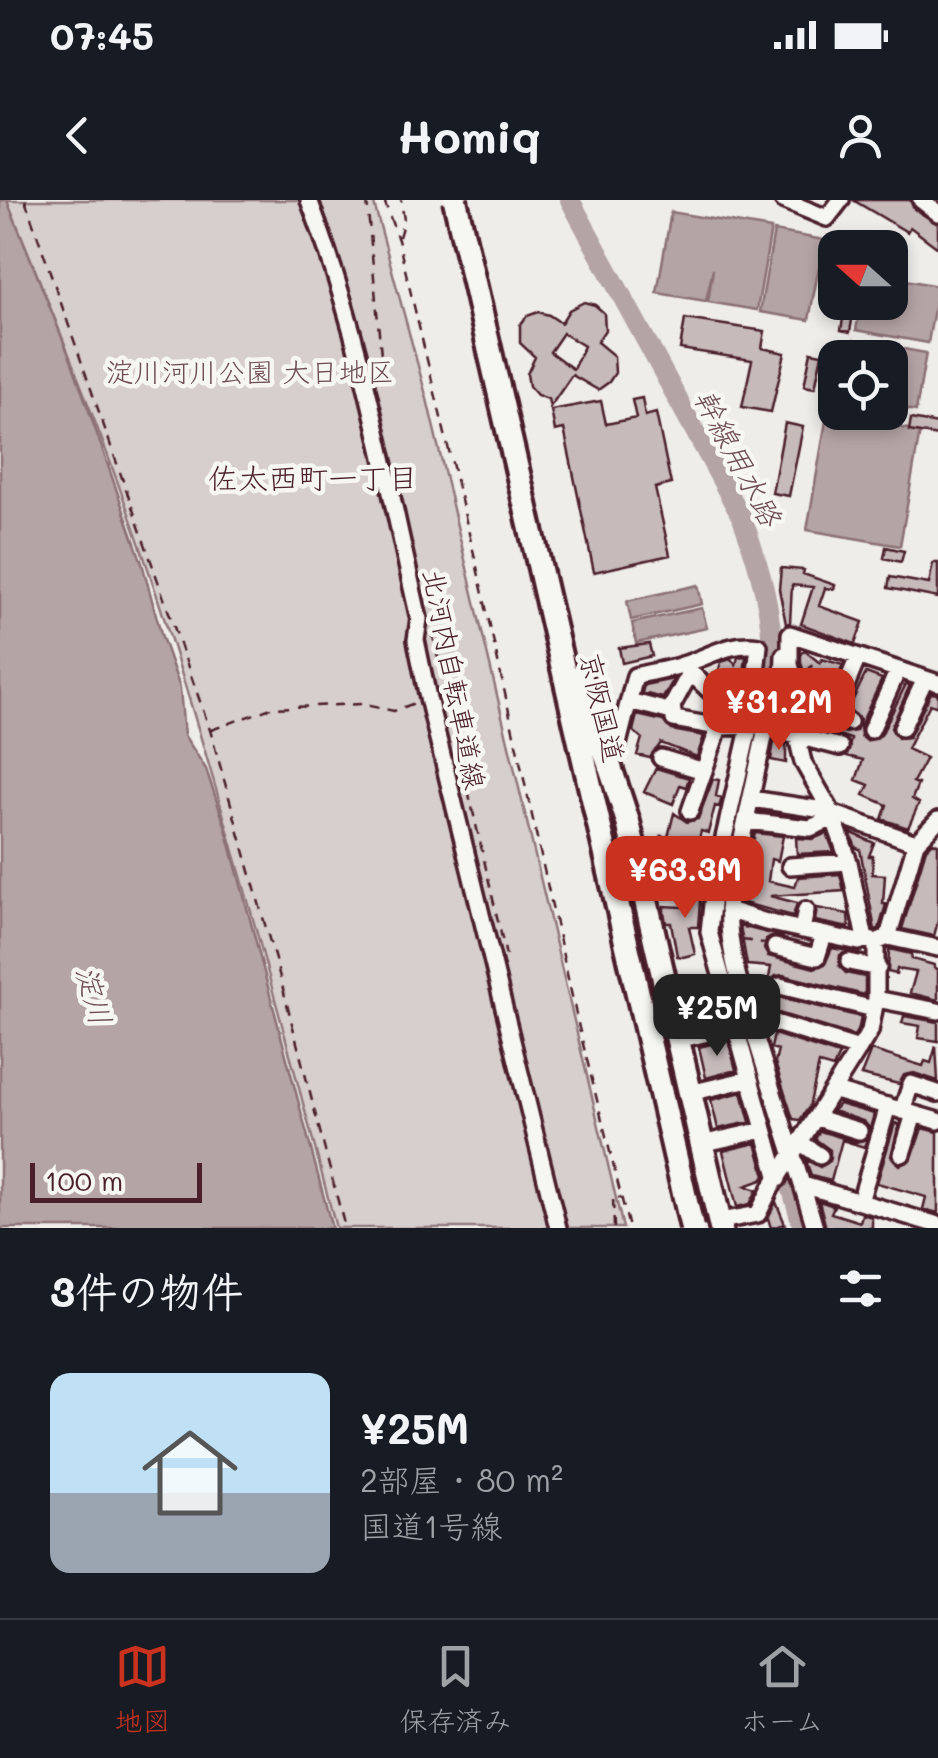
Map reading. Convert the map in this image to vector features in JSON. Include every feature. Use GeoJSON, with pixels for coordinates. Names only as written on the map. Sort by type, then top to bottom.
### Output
{"type":"FeatureCollection","features":[{"type":"Feature","properties":{"kind":"highway","name":"京阪国道"},"geometry":{"type":"LineString","coordinates":[[454,200],[692,1228]]}},
{"type":"Feature","properties":{"kind":"highway","name":"京阪国道"},"geometry":{"type":"LineString","coordinates":[[471,200],[580,676],[720,1222]]}},
{"type":"Feature","properties":{"kind":"street","name":"北河内自転車道線"},"geometry":{"type":"LineString","coordinates":[[309,200],[362,369],[419,619],[416,640],[428,698],[558,1228]]}},
{"type":"Feature","properties":{"kind":"street"},"geometry":{"type":"LineString","coordinates":[[444,200],[552,662],[616,748],[710,1142],[720,1222],[752,1222],[758,1214],[870,1031],[875,1004],[876,939],[832,814],[803,762],[796,733],[797,685],[790,664],[790,634],[932,681],[902,728]]}},
{"type":"Feature","properties":{"kind":"street"},"geometry":{"type":"LineString","coordinates":[[784,200],[827,218],[841,200]]}},
{"type":"Feature","properties":{"kind":"street"},"geometry":{"type":"LineString","coordinates":[[921,200],[938,212]]}},
{"type":"Feature","properties":{"kind":"street"},"geometry":{"type":"LineString","coordinates":[[616,748],[635,676],[687,669],[728,647],[759,646],[759,724],[744,799],[715,878],[708,932],[778,1178]]}},
{"type":"Feature","properties":{"kind":"street"},"geometry":{"type":"LineString","coordinates":[[759,724],[784,681],[784,655]]}},
{"type":"Feature","properties":{"kind":"street"},"geometry":{"type":"LineString","coordinates":[[797,706],[841,720],[858,656]]}},
{"type":"Feature","properties":{"kind":"street"},"geometry":{"type":"LineString","coordinates":[[687,669],[712,693],[759,724]]}},
{"type":"Feature","properties":{"kind":"street"},"geometry":{"type":"LineString","coordinates":[[687,669],[672,712],[674,720],[719,727],[759,724],[840,746]]}},
{"type":"Feature","properties":{"kind":"street"},"geometry":{"type":"LineString","coordinates":[[871,730],[898,670]]}},
{"type":"Feature","properties":{"kind":"street"},"geometry":{"type":"LineString","coordinates":[[629,701],[672,712]]}},
{"type":"Feature","properties":{"kind":"street"},"geometry":{"type":"LineString","coordinates":[[690,811],[719,727]]}},
{"type":"Feature","properties":{"kind":"street"},"geometry":{"type":"LineString","coordinates":[[661,758],[744,799],[832,814],[916,843]]}},
{"type":"Feature","properties":{"kind":"street"},"geometry":{"type":"LineString","coordinates":[[744,799],[746,821],[728,910],[730,938],[815,1228]]}},
{"type":"Feature","properties":{"kind":"street"},"geometry":{"type":"LineString","coordinates":[[746,821],[810,828],[832,814]]}},
{"type":"Feature","properties":{"kind":"street"},"geometry":{"type":"LineString","coordinates":[[876,939],[916,843],[938,820]]}},
{"type":"Feature","properties":{"kind":"street"},"geometry":{"type":"LineString","coordinates":[[790,866],[849,862]]}},
{"type":"Feature","properties":{"kind":"street"},"geometry":{"type":"LineString","coordinates":[[648,874],[715,878]]}},
{"type":"Feature","properties":{"kind":"street"},"geometry":{"type":"LineString","coordinates":[[728,910],[859,942],[876,939],[938,948]]}},
{"type":"Feature","properties":{"kind":"street"},"geometry":{"type":"LineString","coordinates":[[802,930],[806,910]]}},
{"type":"Feature","properties":{"kind":"street"},"geometry":{"type":"LineString","coordinates":[[775,947],[817,957],[824,935]]}},
{"type":"Feature","properties":{"kind":"street"},"geometry":{"type":"LineString","coordinates":[[849,962],[878,968]]}},
{"type":"Feature","properties":{"kind":"street"},"geometry":{"type":"LineString","coordinates":[[780,986],[938,1011]]}},
{"type":"Feature","properties":{"kind":"street"},"geometry":{"type":"LineString","coordinates":[[827,1039],[832,1020]]}},
{"type":"Feature","properties":{"kind":"street"},"geometry":{"type":"LineString","coordinates":[[775,1023],[859,1049]]}},
{"type":"Feature","properties":{"kind":"street"},"geometry":{"type":"LineString","coordinates":[[686,1038],[734,1028]]}},
{"type":"Feature","properties":{"kind":"street"},"geometry":{"type":"LineString","coordinates":[[698,1091],[749,1079]]}},
{"type":"Feature","properties":{"kind":"street"},"geometry":{"type":"LineString","coordinates":[[860,1202],[911,1084],[938,1093]]}},
{"type":"Feature","properties":{"kind":"street"},"geometry":{"type":"LineString","coordinates":[[835,1090],[938,1121]]}},
{"type":"Feature","properties":{"kind":"street"},"geometry":{"type":"LineString","coordinates":[[901,1110],[902,1154]]}},
{"type":"Feature","properties":{"kind":"street"},"geometry":{"type":"LineString","coordinates":[[817,1118],[859,1131]]}},
{"type":"Feature","properties":{"kind":"street"},"geometry":{"type":"LineString","coordinates":[[710,1142],[764,1130]]}},
{"type":"Feature","properties":{"kind":"street"},"geometry":{"type":"LineString","coordinates":[[795,1153],[820,1156]]}},
{"type":"Feature","properties":{"kind":"street"},"geometry":{"type":"LineString","coordinates":[[803,1185],[938,1226]]}},
{"type":"Feature","properties":{"kind":"path"},"geometry":{"type":"LineString","coordinates":[[25,200],[210,730],[281,981],[344,1228]]}},
{"type":"Feature","properties":{"kind":"path"},"geometry":{"type":"LineString","coordinates":[[362,369],[377,362],[381,355],[367,200]]}},
{"type":"Feature","properties":{"kind":"path"},"geometry":{"type":"LineString","coordinates":[[384,200],[398,240],[475,558],[579,1028],[629,1228]]}},
{"type":"Feature","properties":{"kind":"path"},"geometry":{"type":"LineString","coordinates":[[398,240],[404,220],[401,200]]}},
{"type":"Feature","properties":{"kind":"path","name":"北河内自転車道線"},"geometry":{"type":"LineString","coordinates":[[432,634],[507,960]]}},
{"type":"Feature","properties":{"kind":"path"},"geometry":{"type":"LineString","coordinates":[[797,685],[827,646]]}},
{"type":"Feature","properties":{"kind":"path"},"geometry":{"type":"LineString","coordinates":[[210,730],[270,708],[361,704],[394,711],[428,698]]}},
{"type":"Feature","properties":{"kind":"path"},"geometry":{"type":"LineString","coordinates":[[730,938],[775,947]]}},
{"type":"Feature","properties":{"kind":"path"},"geometry":{"type":"LineString","coordinates":[[614,1228],[611,1202],[616,1196],[622,1198]]}},
{"type":"Feature","properties":{"kind":"green space","name":"淀川河川公園 大日地区"},"geometry":{"type":"Polygon","coordinates":[[[7,200],[373,200],[427,399],[623,1228],[336,1228],[234,850],[149,570],[7,200]]]}},
{"type":"Feature","properties":{"kind":"water","name":"淀川"},"geometry":{"type":"Polygon","coordinates":[[[0,200],[7,200],[73,365],[142,563],[180,688],[184,735],[206,769],[225,825],[332,1228],[0,1228],[0,200]]]}},
{"type":"Feature","properties":{"kind":"water"},"geometry":{"type":"Polygon","coordinates":[[[671,212],[771,229],[757,310],[708,302],[713,269],[706,301],[657,293],[671,212]]]}},
{"type":"Feature","properties":{"kind":"water"},"geometry":{"type":"Polygon","coordinates":[[[774,231],[818,239],[818,272],[809,320],[760,312],[774,231]]]}},
{"type":"Feature","properties":{"kind":"water"},"geometry":{"type":"Polygon","coordinates":[[[908,280],[938,286],[928,343],[856,330],[858,320],[908,320],[908,280]]]}},
{"type":"Feature","properties":{"kind":"water"},"geometry":{"type":"Polygon","coordinates":[[[908,350],[926,353],[916,411],[908,409],[908,350]]]}},
{"type":"Feature","properties":{"kind":"water"},"geometry":{"type":"Polygon","coordinates":[[[824,430],[920,431],[900,546],[807,530],[824,430]]]}},
{"type":"Feature","properties":{"kind":"water"},"geometry":{"type":"Polygon","coordinates":[[[698,585],[702,604],[631,620],[627,601],[698,585]]]}},
{"type":"Feature","properties":{"kind":"water"},"geometry":{"type":"Polygon","coordinates":[[[702,608],[707,628],[636,643],[632,623],[702,608]]]}},
{"type":"Feature","properties":{"kind":"building"},"geometry":{"type":"Polygon","coordinates":[[[853,200],[910,200],[914,209],[938,224],[938,248],[910,227],[904,230],[853,200]]]}},
{"type":"Feature","properties":{"kind":"building"},"geometry":{"type":"Polygon","coordinates":[[[584,302],[604,313],[605,330],[597,342],[614,356],[615,373],[598,390],[572,375],[550,407],[548,399],[529,386],[527,374],[535,357],[520,343],[520,325],[527,316],[538,312],[561,323],[569,310],[584,302]],[[563,333],[550,352],[573,369],[584,346],[563,333]]]}},
{"type":"Feature","properties":{"kind":"building"},"geometry":{"type":"Polygon","coordinates":[[[685,319],[765,331],[762,348],[785,353],[771,412],[742,407],[752,360],[680,349],[685,319]]]}},
{"type":"Feature","properties":{"kind":"building"},"geometry":{"type":"Polygon","coordinates":[[[843,320],[852,320],[850,332],[841,330],[843,320]]]}},
{"type":"Feature","properties":{"kind":"building"},"geometry":{"type":"Polygon","coordinates":[[[811,352],[818,353],[815,388],[804,386],[811,352]]]}},
{"type":"Feature","properties":{"kind":"building"},"geometry":{"type":"Polygon","coordinates":[[[642,398],[645,416],[656,413],[671,484],[655,488],[670,555],[594,572],[564,429],[555,431],[551,410],[601,401],[606,424],[636,418],[632,400],[642,398]]]}},
{"type":"Feature","properties":{"kind":"building"},"geometry":{"type":"Polygon","coordinates":[[[911,419],[938,424],[938,436],[909,431],[911,419]]]}},
{"type":"Feature","properties":{"kind":"building"},"geometry":{"type":"Polygon","coordinates":[[[785,423],[803,427],[789,496],[772,493],[785,423]]]}},
{"type":"Feature","properties":{"kind":"building"},"geometry":{"type":"Polygon","coordinates":[[[886,547],[904,551],[901,562],[884,558],[886,547]]]}},
{"type":"Feature","properties":{"kind":"building"},"geometry":{"type":"Polygon","coordinates":[[[933,563],[938,563],[938,598],[888,588],[890,577],[929,584],[933,563]]]}},
{"type":"Feature","properties":{"kind":"building"},"geometry":{"type":"Polygon","coordinates":[[[781,568],[804,570],[803,574],[835,585],[834,589],[825,588],[819,606],[863,622],[855,644],[801,624],[813,587],[792,585],[790,623],[786,624],[779,589],[781,568]]]}},
{"type":"Feature","properties":{"kind":"building"},"geometry":{"type":"Polygon","coordinates":[[[649,644],[652,656],[622,663],[619,648],[649,644]]]}},
{"type":"Feature","properties":{"kind":"building"},"geometry":{"type":"Polygon","coordinates":[[[805,651],[820,663],[822,659],[843,665],[827,703],[809,698],[810,677],[805,675],[801,663],[801,653],[805,651]]]}},
{"type":"Feature","properties":{"kind":"building"},"geometry":{"type":"Polygon","coordinates":[[[746,656],[742,694],[716,681],[721,662],[731,659],[736,665],[738,657],[746,656]]]}},
{"type":"Feature","properties":{"kind":"building"},"geometry":{"type":"Polygon","coordinates":[[[866,673],[882,679],[860,726],[861,736],[867,741],[881,735],[906,684],[910,685],[891,728],[898,738],[909,737],[931,693],[938,694],[938,707],[930,704],[907,749],[926,758],[913,782],[918,784],[912,799],[919,803],[908,828],[882,819],[887,805],[864,795],[869,785],[856,780],[863,760],[847,756],[851,739],[808,725],[808,721],[846,733],[856,731],[860,719],[848,710],[866,673]]]}},
{"type":"Feature","properties":{"kind":"building"},"geometry":{"type":"Polygon","coordinates":[[[674,679],[663,698],[642,693],[644,685],[674,679]]]}},
{"type":"Feature","properties":{"kind":"building"},"geometry":{"type":"Polygon","coordinates":[[[637,715],[663,721],[672,730],[704,736],[697,757],[661,743],[650,758],[637,755],[642,738],[633,731],[637,715]]]}},
{"type":"Feature","properties":{"kind":"building"},"geometry":{"type":"Polygon","coordinates":[[[774,742],[786,745],[786,763],[771,760],[774,742]]]}},
{"type":"Feature","properties":{"kind":"building"},"geometry":{"type":"Polygon","coordinates":[[[656,768],[689,778],[686,787],[680,785],[673,804],[644,792],[656,768]]]}},
{"type":"Feature","properties":{"kind":"building"},"geometry":{"type":"Polygon","coordinates":[[[713,779],[719,780],[716,796],[722,798],[719,807],[715,806],[708,833],[701,831],[699,839],[680,838],[676,864],[653,863],[653,853],[656,854],[661,836],[668,837],[674,813],[687,822],[698,819],[713,779]]]}},
{"type":"Feature","properties":{"kind":"building"},"geometry":{"type":"Polygon","coordinates":[[[850,832],[874,843],[869,856],[873,856],[872,874],[885,875],[886,904],[879,929],[875,930],[860,849],[850,832]]]}},
{"type":"Feature","properties":{"kind":"building"},"geometry":{"type":"Polygon","coordinates":[[[755,833],[783,836],[778,861],[771,859],[768,881],[795,887],[798,877],[840,874],[844,891],[770,896],[797,903],[793,916],[740,902],[755,833]]]}},
{"type":"Feature","properties":{"kind":"building"},"geometry":{"type":"Polygon","coordinates":[[[827,833],[834,852],[797,854],[796,838],[813,839],[827,833]]]}},
{"type":"Feature","properties":{"kind":"building"},"geometry":{"type":"Polygon","coordinates":[[[933,842],[938,844],[938,921],[934,936],[902,929],[926,849],[933,842]]]}},
{"type":"Feature","properties":{"kind":"building"},"geometry":{"type":"Polygon","coordinates":[[[684,887],[701,888],[698,927],[689,927],[695,954],[683,957],[677,956],[664,906],[683,907],[684,887]]]}},
{"type":"Feature","properties":{"kind":"building"},"geometry":{"type":"Polygon","coordinates":[[[817,908],[848,914],[849,928],[815,921],[817,908]]]}},
{"type":"Feature","properties":{"kind":"building"},"geometry":{"type":"Polygon","coordinates":[[[740,926],[784,937],[766,940],[764,949],[768,956],[814,968],[825,964],[832,948],[848,951],[840,955],[839,966],[846,973],[865,977],[865,995],[783,975],[768,983],[771,967],[747,965],[740,926]]]}},
{"type":"Feature","properties":{"kind":"building"},"geometry":{"type":"Polygon","coordinates":[[[889,949],[911,954],[912,959],[938,969],[938,1000],[910,993],[916,972],[888,972],[889,949]]]}},
{"type":"Feature","properties":{"kind":"building"},"geometry":{"type":"Polygon","coordinates":[[[703,980],[704,989],[713,987],[721,1018],[693,1025],[684,984],[703,980]]]}},
{"type":"Feature","properties":{"kind":"building"},"geometry":{"type":"Polygon","coordinates":[[[779,997],[861,1017],[859,1027],[854,1036],[775,1012],[779,997]]]}},
{"type":"Feature","properties":{"kind":"building"},"geometry":{"type":"Polygon","coordinates":[[[904,1016],[938,1022],[938,1041],[918,1038],[920,1026],[902,1023],[904,1016]]]}},
{"type":"Feature","properties":{"kind":"building"},"geometry":{"type":"Polygon","coordinates":[[[774,1034],[839,1055],[833,1068],[819,1064],[809,1107],[800,1120],[793,1119],[775,1063],[778,1050],[771,1048],[774,1034]]]}},
{"type":"Feature","properties":{"kind":"building"},"geometry":{"type":"Polygon","coordinates":[[[728,1040],[736,1070],[706,1078],[699,1047],[728,1040]]]}},
{"type":"Feature","properties":{"kind":"building"},"geometry":{"type":"Polygon","coordinates":[[[936,1046],[938,1081],[914,1073],[904,1075],[899,1084],[861,1075],[871,1050],[923,1066],[925,1061],[931,1063],[936,1046]]]}},
{"type":"Feature","properties":{"kind":"building"},"geometry":{"type":"Polygon","coordinates":[[[742,1092],[750,1122],[718,1129],[711,1100],[742,1092]]]}},
{"type":"Feature","properties":{"kind":"building"},"geometry":{"type":"Polygon","coordinates":[[[839,1104],[874,1114],[870,1128],[863,1121],[833,1111],[839,1104]]]}},
{"type":"Feature","properties":{"kind":"building"},"geometry":{"type":"Polygon","coordinates":[[[895,1123],[899,1124],[891,1156],[900,1165],[912,1158],[922,1128],[938,1132],[938,1213],[923,1209],[926,1197],[877,1183],[895,1123]]]}},
{"type":"Feature","properties":{"kind":"building"},"geometry":{"type":"Polygon","coordinates":[[[820,1131],[856,1142],[867,1139],[864,1147],[842,1140],[831,1181],[811,1176],[806,1160],[820,1167],[830,1161],[830,1150],[815,1139],[820,1131]]]}},
{"type":"Feature","properties":{"kind":"building"},"geometry":{"type":"Polygon","coordinates":[[[756,1143],[765,1176],[745,1186],[757,1190],[750,1204],[737,1207],[723,1151],[756,1143]]]}},
{"type":"Feature","properties":{"kind":"building"},"geometry":{"type":"Polygon","coordinates":[[[819,1201],[834,1206],[831,1213],[860,1222],[862,1214],[872,1217],[872,1228],[826,1228],[819,1201]]]}},
{"type":"Feature","properties":{"kind":"building"},"geometry":{"type":"Polygon","coordinates":[[[776,1202],[785,1224],[771,1228],[768,1218],[776,1202]]]}},
{"type":"Feature","properties":{"kind":"waterway","name":"幹線用水路"},"geometry":{"type":"LineString","coordinates":[[570,200],[749,536],[765,593],[772,651],[769,690],[755,748]]}},
{"type":"Feature","properties":{"kind":"waterway","name":"幹線用水路"},"geometry":{"type":"LineString","coordinates":[[740,816],[722,895],[721,943],[803,1228]]}},
{"type":"Feature","properties":{"kind":"district","name":"佐太西町一丁目"},"geometry":{"type":"Point","coordinates":[313,477]}}]}
